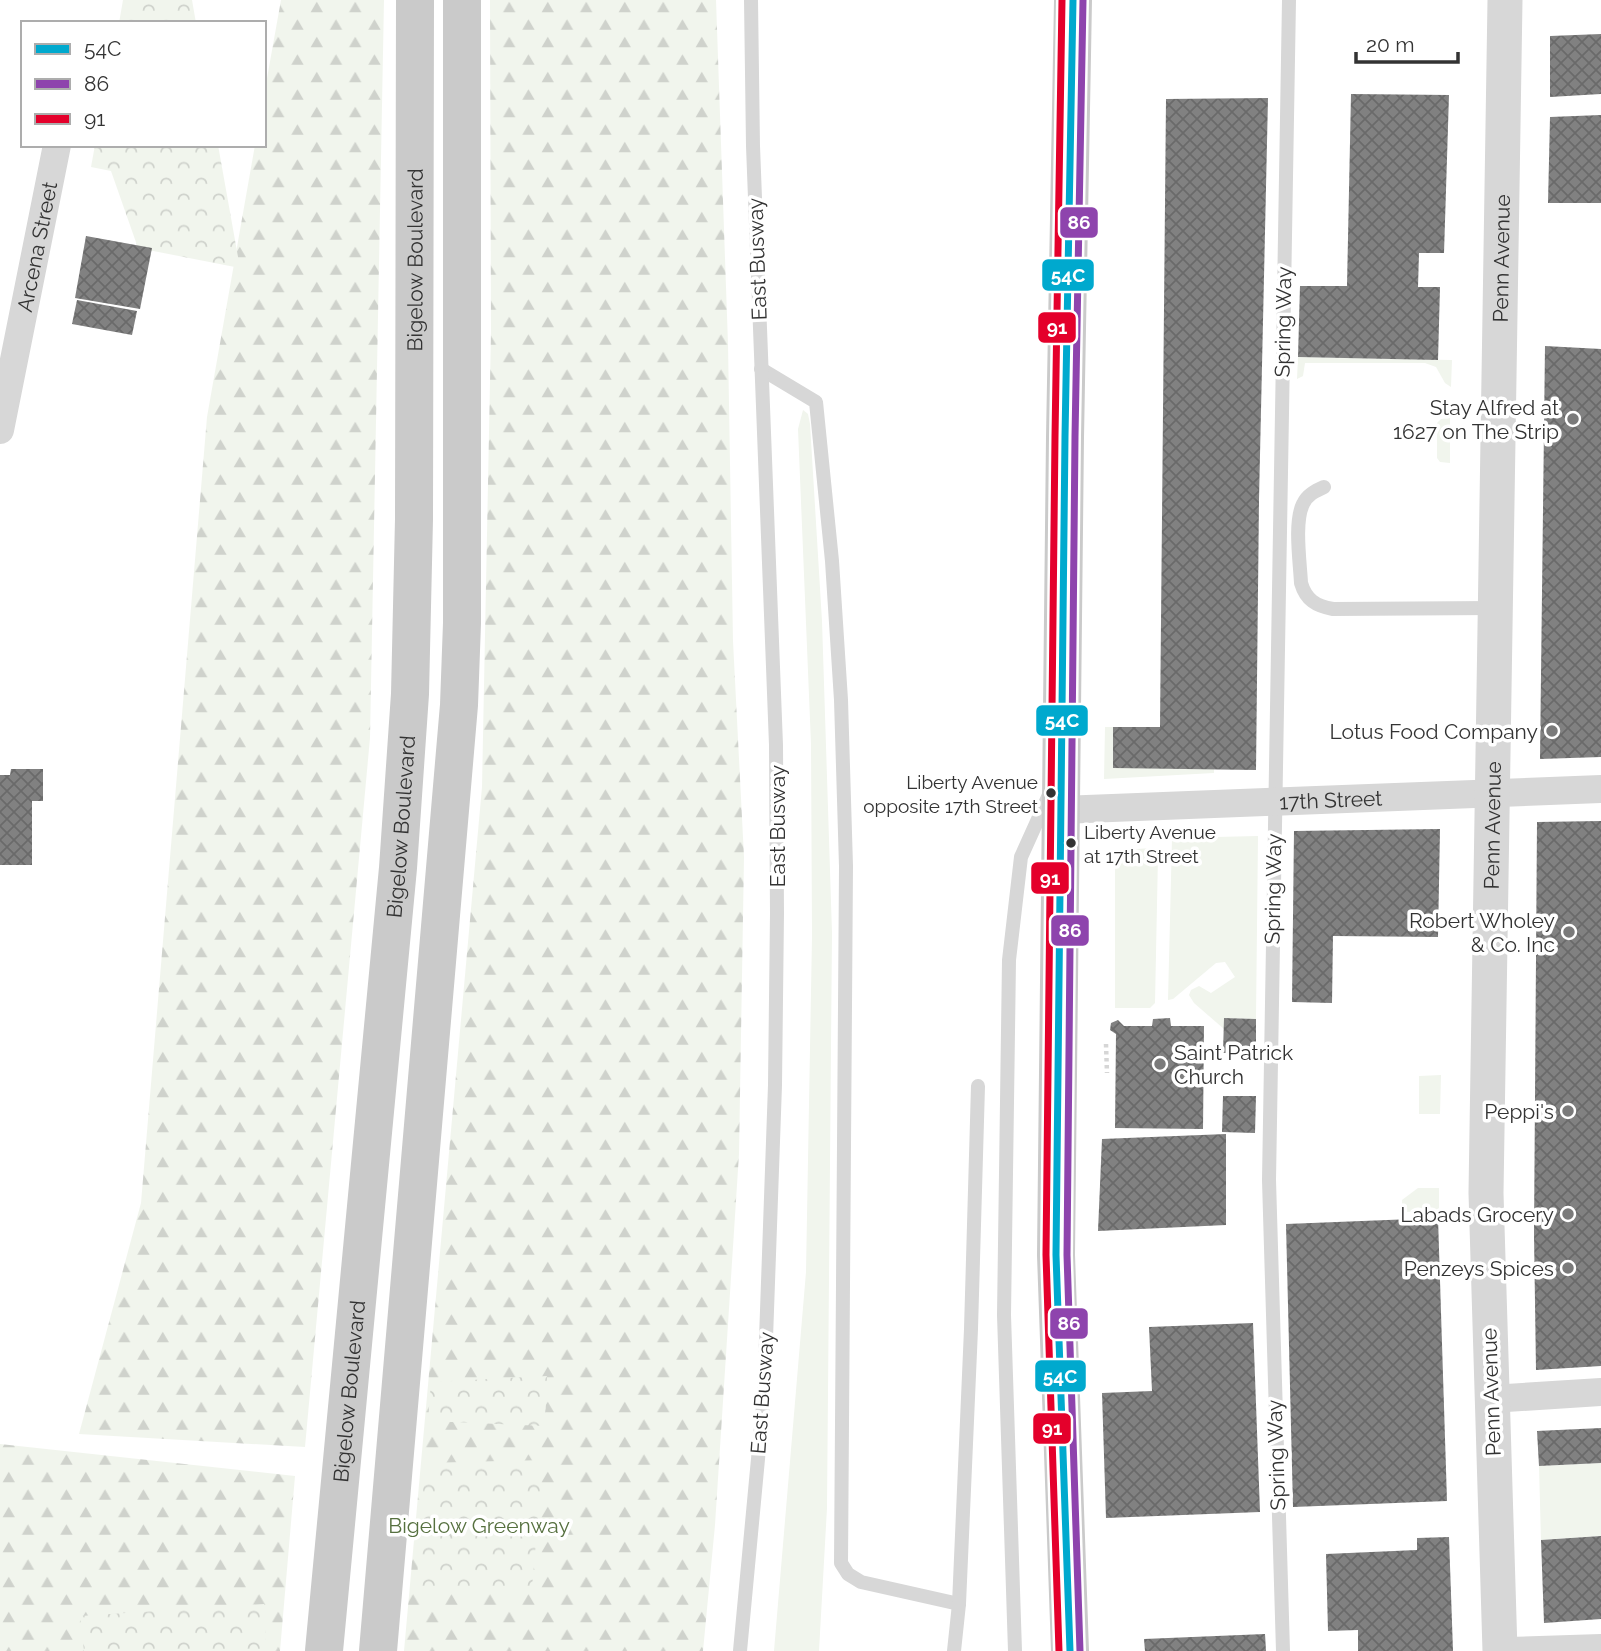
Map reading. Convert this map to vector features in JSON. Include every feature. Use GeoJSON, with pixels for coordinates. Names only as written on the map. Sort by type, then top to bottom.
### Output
{"type":"FeatureCollection","features":[{"type":"Feature","properties":{"kind":"main road","name":"Bigelow Boulevard"},"geometry":{"type":"LineString","coordinates":[[324,1651],[397,882],[410,694],[414,519],[415,0]]}},
{"type":"Feature","properties":{"kind":"main road"},"geometry":{"type":"LineString","coordinates":[[378,1651],[416,1232],[459,705],[462,623],[462,0]]}},
{"type":"Feature","properties":{"kind":"main road"},"geometry":{"type":"LineString","coordinates":[[1070,1651],[1056,1255],[1065,423],[1073,0]]}},
{"type":"Feature","properties":{"kind":"street","name":"Penn Avenue"},"geometry":{"type":"LineString","coordinates":[[1500,1651],[1486,1193],[1505,0]]}},
{"type":"Feature","properties":{"kind":"street","name":"Arcena Street"},"geometry":{"type":"LineString","coordinates":[[0,430],[57,147]]}},
{"type":"Feature","properties":{"kind":"street","name":"17th Street"},"geometry":{"type":"LineString","coordinates":[[1061,810],[1601,789]]}},
{"type":"Feature","properties":{"kind":"street"},"geometry":{"type":"LineString","coordinates":[[1491,1399],[1601,1392]]}},
{"type":"Feature","properties":{"kind":"street"},"geometry":{"type":"LineString","coordinates":[[1508,1651],[1601,1648]]}},
{"type":"Feature","properties":{"kind":"lane","name":"East Busway"},"geometry":{"type":"LineString","coordinates":[[740,1651],[764,1395],[775,1086],[776,745],[752,146],[751,0]]}},
{"type":"Feature","properties":{"kind":"lane","name":"Spring Way"},"geometry":{"type":"LineString","coordinates":[[1283,1651],[1269,1180],[1289,0]]}},
{"type":"Feature","properties":{"kind":"lane"},"geometry":{"type":"LineString","coordinates":[[761,369],[816,402],[832,561],[841,700],[846,866],[841,1563],[848,1574],[861,1582],[959,1604]]}},
{"type":"Feature","properties":{"kind":"lane"},"geometry":{"type":"LineString","coordinates":[[1324,487],[1308,496],[1302,504],[1299,517],[1301,583],[1310,600],[1333,609],[1496,607]]}},
{"type":"Feature","properties":{"kind":"lane"},"geometry":{"type":"LineString","coordinates":[[1015,1651],[1004,1315],[1009,960],[1021,857],[1062,769]]}},
{"type":"Feature","properties":{"kind":"lane"},"geometry":{"type":"LineString","coordinates":[[954,1651],[959,1604],[971,1329],[978,1086]]}},
{"type":"Feature","properties":{"kind":"path"},"geometry":{"type":"LineString","coordinates":[[1106,1044],[1107,1073]]}},
{"type":"Feature","properties":{"kind":"green space"},"geometry":{"type":"Polygon","coordinates":[[[123,0],[192,0],[196,21],[119,21],[123,0]]]}},
{"type":"Feature","properties":{"kind":"green space"},"geometry":{"type":"Polygon","coordinates":[[[281,0],[384,0],[370,738],[305,1447],[79,1434],[141,1203],[207,417],[255,147],[266,147],[266,84],[281,0]]]}},
{"type":"Feature","properties":{"kind":"green space"},"geometry":{"type":"Polygon","coordinates":[[[490,0],[716,0],[728,344],[733,641],[744,857],[739,1154],[715,1525],[703,1651],[404,1651],[482,787],[491,332],[490,0]]]}},
{"type":"Feature","properties":{"kind":"green space"},"geometry":{"type":"Polygon","coordinates":[[[95,147],[218,147],[240,268],[138,248],[111,171],[91,167],[95,147]]]}},
{"type":"Feature","properties":{"kind":"green space"},"geometry":{"type":"Polygon","coordinates":[[[1298,357],[1452,360],[1451,387],[1445,383],[1436,367],[1425,363],[1305,363],[1303,376],[1297,379],[1298,357]]]}},
{"type":"Feature","properties":{"kind":"green space"},"geometry":{"type":"Polygon","coordinates":[[[803,410],[808,414],[810,424],[822,621],[832,933],[827,1508],[819,1651],[774,1651],[806,1272],[812,936],[811,744],[798,429],[803,410]]]}},
{"type":"Feature","properties":{"kind":"green space"},"geometry":{"type":"Polygon","coordinates":[[[1450,418],[1450,463],[1440,462],[1437,458],[1437,423],[1441,419],[1450,418]]]}},
{"type":"Feature","properties":{"kind":"green space"},"geometry":{"type":"Polygon","coordinates":[[[1105,727],[1113,727],[1214,769],[1214,773],[1104,779],[1105,727]]]}},
{"type":"Feature","properties":{"kind":"green space"},"geometry":{"type":"Polygon","coordinates":[[[1258,836],[1256,1019],[1225,1018],[1224,1029],[1194,1003],[1189,995],[1191,990],[1199,986],[1211,993],[1235,977],[1225,962],[1216,963],[1173,999],[1168,1000],[1172,838],[1258,836]]]}},
{"type":"Feature","properties":{"kind":"green space"},"geometry":{"type":"Polygon","coordinates":[[[1152,848],[1158,855],[1155,1003],[1150,1008],[1115,1008],[1115,858],[1122,850],[1152,848]]]}},
{"type":"Feature","properties":{"kind":"green space"},"geometry":{"type":"Polygon","coordinates":[[[1441,1075],[1440,1114],[1419,1114],[1419,1076],[1441,1075]]]}},
{"type":"Feature","properties":{"kind":"green space"},"geometry":{"type":"Polygon","coordinates":[[[1418,1188],[1439,1188],[1439,1211],[1402,1212],[1402,1200],[1418,1188]]]}},
{"type":"Feature","properties":{"kind":"green space"},"geometry":{"type":"Polygon","coordinates":[[[547,1376],[545,1426],[428,1421],[431,1382],[547,1376]]]}},
{"type":"Feature","properties":{"kind":"green space"},"geometry":{"type":"Polygon","coordinates":[[[0,1444],[295,1476],[280,1651],[0,1651],[0,1444]]]}},
{"type":"Feature","properties":{"kind":"green space","name":"Bigelow Greenway"},"geometry":{"type":"Polygon","coordinates":[[[543,1460],[532,1588],[416,1593],[425,1463],[543,1460]]]}},
{"type":"Feature","properties":{"kind":"green space"},"geometry":{"type":"Polygon","coordinates":[[[1601,1463],[1601,1536],[1541,1540],[1539,1466],[1601,1463]]]}},
{"type":"Feature","properties":{"kind":"green space"},"geometry":{"type":"Polygon","coordinates":[[[264,1604],[266,1651],[84,1651],[80,1616],[264,1604]]]}},
{"type":"Feature","properties":{"kind":"building"},"geometry":{"type":"Polygon","coordinates":[[[1601,34],[1601,94],[1550,97],[1550,36],[1601,34]]]}},
{"type":"Feature","properties":{"kind":"building"},"geometry":{"type":"Polygon","coordinates":[[[1351,94],[1449,95],[1444,253],[1419,253],[1418,287],[1440,287],[1438,360],[1298,357],[1300,286],[1347,286],[1351,94]]]}},
{"type":"Feature","properties":{"kind":"building"},"geometry":{"type":"Polygon","coordinates":[[[1268,98],[1256,770],[1113,768],[1113,727],[1160,727],[1166,99],[1268,98]]]}},
{"type":"Feature","properties":{"kind":"building"},"geometry":{"type":"Polygon","coordinates":[[[1601,115],[1601,203],[1548,203],[1550,117],[1601,115]]]}},
{"type":"Feature","properties":{"kind":"building"},"geometry":{"type":"Polygon","coordinates":[[[86,236],[152,248],[140,309],[75,298],[86,236]]]}},
{"type":"Feature","properties":{"kind":"building"},"geometry":{"type":"Polygon","coordinates":[[[77,300],[137,311],[132,335],[72,324],[77,300]]]}},
{"type":"Feature","properties":{"kind":"building"},"geometry":{"type":"Polygon","coordinates":[[[1545,346],[1601,349],[1601,757],[1540,759],[1545,346]]]}},
{"type":"Feature","properties":{"kind":"building"},"geometry":{"type":"Polygon","coordinates":[[[11,769],[43,769],[43,801],[32,801],[32,865],[0,865],[0,775],[10,775],[11,769]]]}},
{"type":"Feature","properties":{"kind":"building"},"geometry":{"type":"Polygon","coordinates":[[[1601,821],[1601,1366],[1536,1370],[1534,1234],[1537,822],[1601,821]]]}},
{"type":"Feature","properties":{"kind":"building"},"geometry":{"type":"Polygon","coordinates":[[[1440,829],[1438,937],[1333,936],[1332,1003],[1292,1002],[1294,831],[1440,829]]]}},
{"type":"Feature","properties":{"kind":"building","name":"Saint Patrick Church"},"geometry":{"type":"Polygon","coordinates":[[[1170,1018],[1171,1026],[1204,1026],[1203,1129],[1115,1128],[1116,1034],[1110,1030],[1111,1023],[1118,1020],[1124,1026],[1152,1026],[1153,1019],[1170,1018]]]}},
{"type":"Feature","properties":{"kind":"building"},"geometry":{"type":"Polygon","coordinates":[[[1224,1018],[1256,1019],[1256,1053],[1223,1053],[1224,1018]]]}},
{"type":"Feature","properties":{"kind":"building"},"geometry":{"type":"Polygon","coordinates":[[[1223,1096],[1256,1096],[1255,1133],[1222,1132],[1223,1096]]]}},
{"type":"Feature","properties":{"kind":"building"},"geometry":{"type":"Polygon","coordinates":[[[1226,1134],[1226,1225],[1098,1231],[1102,1139],[1226,1134]]]}},
{"type":"Feature","properties":{"kind":"building"},"geometry":{"type":"Polygon","coordinates":[[[1438,1218],[1447,1501],[1293,1507],[1286,1224],[1438,1218]]]}},
{"type":"Feature","properties":{"kind":"building"},"geometry":{"type":"Polygon","coordinates":[[[1253,1323],[1260,1512],[1106,1518],[1102,1393],[1152,1391],[1149,1327],[1253,1323]]]}},
{"type":"Feature","properties":{"kind":"building"},"geometry":{"type":"Polygon","coordinates":[[[1601,1428],[1601,1463],[1539,1466],[1537,1431],[1601,1428]]]}},
{"type":"Feature","properties":{"kind":"building"},"geometry":{"type":"Polygon","coordinates":[[[1601,1536],[1601,1619],[1544,1623],[1541,1540],[1601,1536]]]}},
{"type":"Feature","properties":{"kind":"building"},"geometry":{"type":"Polygon","coordinates":[[[1449,1537],[1453,1651],[1358,1651],[1358,1630],[1328,1631],[1326,1554],[1417,1550],[1417,1538],[1449,1537]]]}},
{"type":"Feature","properties":{"kind":"building"},"geometry":{"type":"Polygon","coordinates":[[[1265,1634],[1266,1651],[1145,1651],[1144,1639],[1265,1634]]]}},
{"type":"Feature","properties":{"kind":"transit line","name":"91"},"geometry":{"type":"LineString","coordinates":[[1059,1651],[1046,1255],[1062,0]]}},
{"type":"Feature","properties":{"kind":"transit line","name":"54C"},"geometry":{"type":"LineString","coordinates":[[1070,1651],[1056,1255],[1073,0]]}},
{"type":"Feature","properties":{"kind":"transit line","name":"86"},"geometry":{"type":"LineString","coordinates":[[1080,1651],[1067,1255],[1075,437],[1083,0]]}},
{"type":"Feature","properties":{"kind":"place","name":"Stay Alfred at 1627 on The Strip"},"geometry":{"type":"Point","coordinates":[1573,419]}},
{"type":"Feature","properties":{"kind":"place","name":"Lotus Food Company"},"geometry":{"type":"Point","coordinates":[1552,731]}},
{"type":"Feature","properties":{"kind":"place","name":"Liberty Avenue opposite 17th Street"},"geometry":{"type":"Point","coordinates":[1051,793]}},
{"type":"Feature","properties":{"kind":"place","name":"Liberty Avenue at 17th Street"},"geometry":{"type":"Point","coordinates":[1071,843]}},
{"type":"Feature","properties":{"kind":"place","name":"Robert Wholey & Co. Inc"},"geometry":{"type":"Point","coordinates":[1569,932]}},
{"type":"Feature","properties":{"kind":"place","name":"Saint Patrick Church"},"geometry":{"type":"Point","coordinates":[1160,1064]}},
{"type":"Feature","properties":{"kind":"place","name":"Peppi's"},"geometry":{"type":"Point","coordinates":[1568,1111]}},
{"type":"Feature","properties":{"kind":"place","name":"Labads Grocery"},"geometry":{"type":"Point","coordinates":[1568,1214]}},
{"type":"Feature","properties":{"kind":"place","name":"Penzeys Spices"},"geometry":{"type":"Point","coordinates":[1568,1268]}}]}
